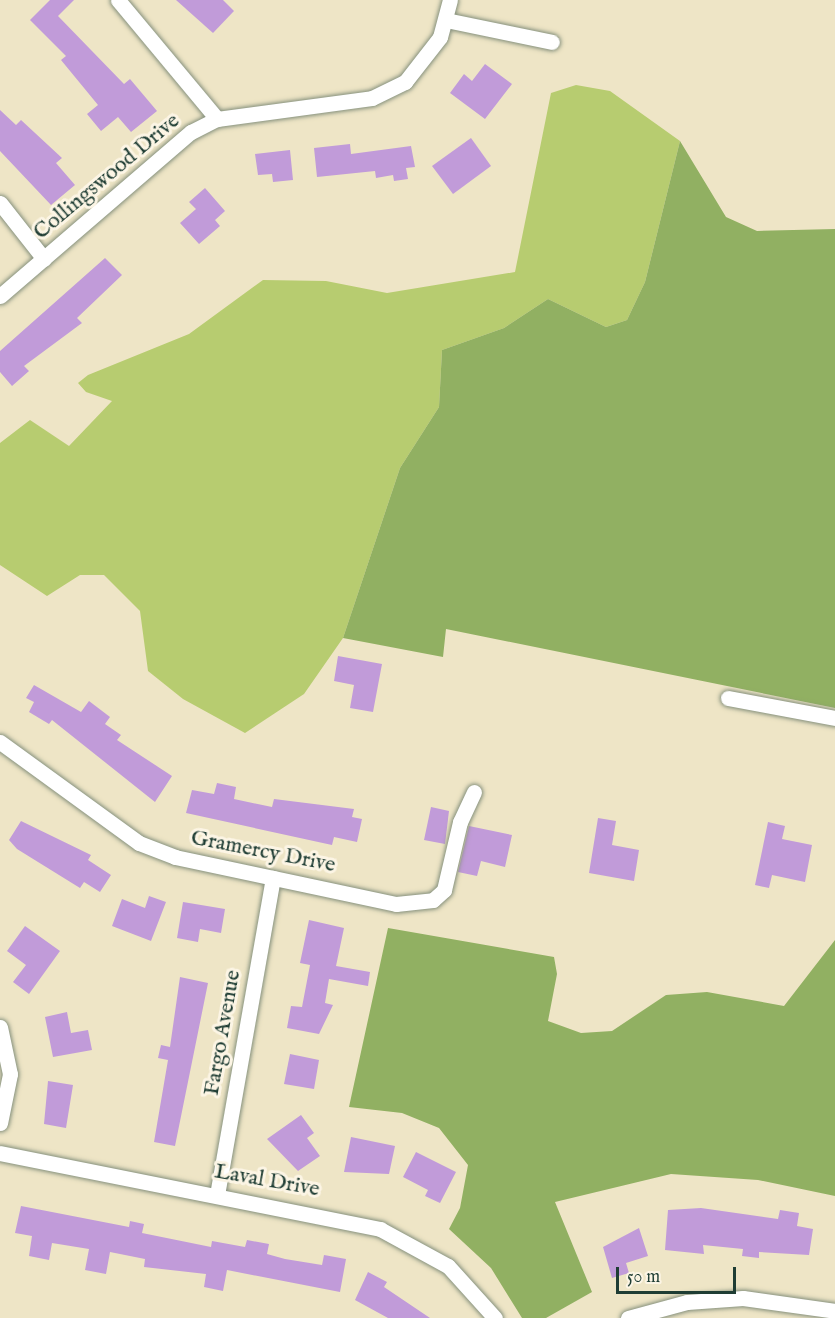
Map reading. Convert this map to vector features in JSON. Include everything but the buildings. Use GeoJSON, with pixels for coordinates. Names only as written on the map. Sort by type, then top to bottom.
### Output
{"type":"FeatureCollection","features":[{"type":"Feature","properties":{"kind":"street"},"geometry":{"type":"LineString","coordinates":[[118,0],[217,119]]}},
{"type":"Feature","properties":{"kind":"street","name":"Collingswood Drive"},"geometry":{"type":"LineString","coordinates":[[0,296],[191,132],[217,119],[372,98],[405,82],[426,61],[446,20],[450,0]]}},
{"type":"Feature","properties":{"kind":"street"},"geometry":{"type":"LineString","coordinates":[[446,20],[552,42]]}},
{"type":"Feature","properties":{"kind":"street"},"geometry":{"type":"LineString","coordinates":[[0,203],[44,259]]}},
{"type":"Feature","properties":{"kind":"street"},"geometry":{"type":"LineString","coordinates":[[728,698],[835,718]]}},
{"type":"Feature","properties":{"kind":"street","name":"Gramercy Drive"},"geometry":{"type":"LineString","coordinates":[[0,742],[139,843],[176,857],[396,904],[433,900],[444,890],[460,822],[474,792]]}},
{"type":"Feature","properties":{"kind":"street","name":"Fargo Avenue"},"geometry":{"type":"LineString","coordinates":[[217,1195],[273,878]]}},
{"type":"Feature","properties":{"kind":"street"},"geometry":{"type":"LineString","coordinates":[[0,1027],[10,1074],[0,1123]]}},
{"type":"Feature","properties":{"kind":"street","name":"Laval Drive"},"geometry":{"type":"LineString","coordinates":[[0,1153],[336,1217],[410,1242],[448,1266],[495,1318]]}},
{"type":"Feature","properties":{"kind":"street"},"geometry":{"type":"LineString","coordinates":[[628,1318],[687,1302],[743,1298],[835,1311]]}},
{"type":"Feature","properties":{"kind":"green space"},"geometry":{"type":"Polygon","coordinates":[[[576,85],[610,91],[680,141],[645,282],[627,320],[606,327],[548,299],[504,328],[442,350],[439,407],[400,468],[343,638],[304,694],[245,733],[183,699],[148,671],[140,611],[104,575],[80,575],[47,596],[0,565],[0,443],[30,420],[69,446],[112,401],[86,392],[78,383],[88,375],[189,334],[263,280],[326,281],[387,293],[515,272],[551,93],[576,85]]]}},
{"type":"Feature","properties":{"kind":"green space"},"geometry":{"type":"Polygon","coordinates":[[[680,141],[726,217],[757,231],[835,229],[835,708],[446,629],[443,657],[343,638],[400,468],[439,407],[442,350],[504,328],[548,299],[606,327],[627,320],[645,282],[680,141]]]}},
{"type":"Feature","properties":{"kind":"green space"},"geometry":{"type":"Polygon","coordinates":[[[388,928],[554,957],[557,974],[548,1021],[581,1033],[612,1031],[666,995],[707,992],[784,1006],[835,940],[835,1196],[758,1180],[671,1174],[555,1202],[592,1292],[546,1318],[522,1318],[491,1268],[449,1229],[460,1208],[468,1165],[439,1128],[402,1113],[349,1107],[388,928]]]}}]}
